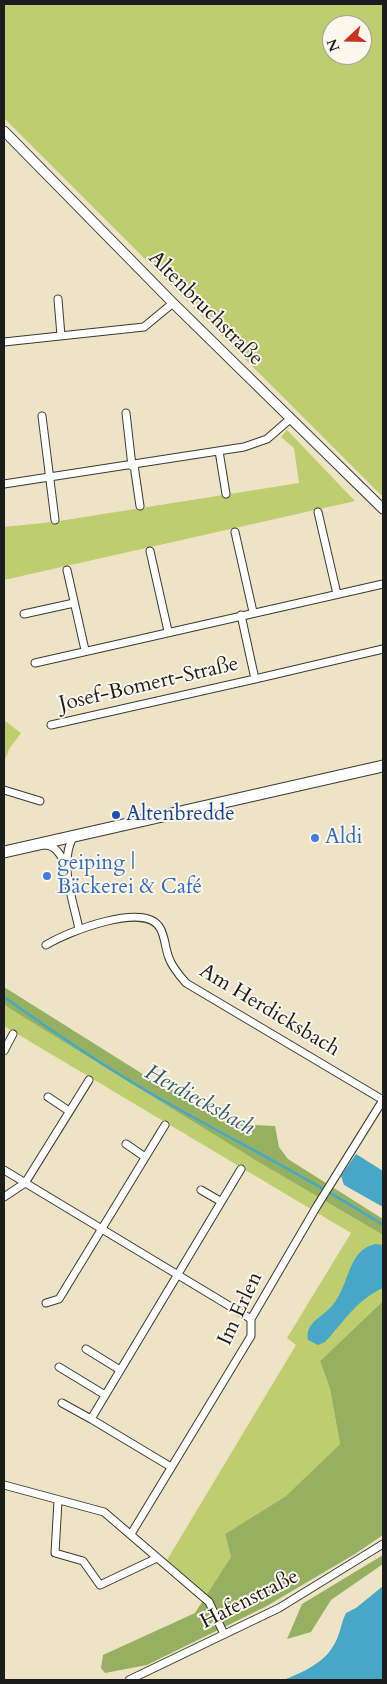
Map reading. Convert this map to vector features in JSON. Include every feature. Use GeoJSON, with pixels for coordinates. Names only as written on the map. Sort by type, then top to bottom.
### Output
{"type":"FeatureCollection","features":[{"type":"Feature","properties":{"kind":"main road"},"geometry":{"type":"LineString","coordinates":[[4,852],[382,767]]}},
{"type":"Feature","properties":{"kind":"street","name":"Altenbruchstraße"},"geometry":{"type":"LineString","coordinates":[[4,131],[173,303],[383,509]]}},
{"type":"Feature","properties":{"kind":"street"},"geometry":{"type":"LineString","coordinates":[[58,299],[61,336]]}},
{"type":"Feature","properties":{"kind":"street"},"geometry":{"type":"LineString","coordinates":[[4,342],[144,327],[173,303]]}},
{"type":"Feature","properties":{"kind":"street"},"geometry":{"type":"LineString","coordinates":[[126,413],[140,506]]}},
{"type":"Feature","properties":{"kind":"street"},"geometry":{"type":"LineString","coordinates":[[42,416],[55,520]]}},
{"type":"Feature","properties":{"kind":"street"},"geometry":{"type":"LineString","coordinates":[[4,484],[256,444],[267,439],[290,418]]}},
{"type":"Feature","properties":{"kind":"street"},"geometry":{"type":"LineString","coordinates":[[219,451],[226,494]]}},
{"type":"Feature","properties":{"kind":"street"},"geometry":{"type":"LineString","coordinates":[[318,512],[337,594]]}},
{"type":"Feature","properties":{"kind":"street"},"geometry":{"type":"LineString","coordinates":[[234,532],[253,612]]}},
{"type":"Feature","properties":{"kind":"street"},"geometry":{"type":"LineString","coordinates":[[150,551],[168,632]]}},
{"type":"Feature","properties":{"kind":"street"},"geometry":{"type":"LineString","coordinates":[[67,570],[85,650]]}},
{"type":"Feature","properties":{"kind":"street"},"geometry":{"type":"LineString","coordinates":[[35,663],[85,650],[383,584]]}},
{"type":"Feature","properties":{"kind":"street"},"geometry":{"type":"LineString","coordinates":[[24,614],[74,603]]}},
{"type":"Feature","properties":{"kind":"street","name":"Josef-Bomert-Straße"},"geometry":{"type":"LineString","coordinates":[[241,615],[255,678]]}},
{"type":"Feature","properties":{"kind":"street","name":"Josef-Bomert-Straße"},"geometry":{"type":"LineString","coordinates":[[51,725],[383,649]]}},
{"type":"Feature","properties":{"kind":"street"},"geometry":{"type":"LineString","coordinates":[[4,790],[40,802]]}},
{"type":"Feature","properties":{"kind":"street"},"geometry":{"type":"LineString","coordinates":[[74,835],[68,846],[66,865],[79,929]]}},
{"type":"Feature","properties":{"kind":"street"},"geometry":{"type":"LineString","coordinates":[[34,844],[50,845],[57,850],[66,865]]}},
{"type":"Feature","properties":{"kind":"street","name":"Am Herdicksbach"},"geometry":{"type":"LineString","coordinates":[[46,945],[61,936],[79,929],[132,916],[143,916],[153,919],[161,928],[168,958],[186,983],[383,1100]]}},
{"type":"Feature","properties":{"kind":"street"},"geometry":{"type":"LineString","coordinates":[[4,1051],[13,1034]]}},
{"type":"Feature","properties":{"kind":"street"},"geometry":{"type":"LineString","coordinates":[[4,1197],[25,1183],[88,1080]]}},
{"type":"Feature","properties":{"kind":"street"},"geometry":{"type":"LineString","coordinates":[[48,1097],[70,1111]]}},
{"type":"Feature","properties":{"kind":"street","name":"Im Erlen"},"geometry":{"type":"LineString","coordinates":[[131,1534],[252,1336],[251,1319],[383,1100]]}},
{"type":"Feature","properties":{"kind":"street"},"geometry":{"type":"LineString","coordinates":[[46,1304],[59,1299],[164,1125]]}},
{"type":"Feature","properties":{"kind":"street"},"geometry":{"type":"LineString","coordinates":[[126,1144],[146,1157]]}},
{"type":"Feature","properties":{"kind":"street"},"geometry":{"type":"LineString","coordinates":[[91,1419],[240,1169]]}},
{"type":"Feature","properties":{"kind":"street"},"geometry":{"type":"LineString","coordinates":[[4,1170],[251,1319]]}},
{"type":"Feature","properties":{"kind":"street"},"geometry":{"type":"LineString","coordinates":[[202,1190],[220,1201]]}},
{"type":"Feature","properties":{"kind":"street"},"geometry":{"type":"LineString","coordinates":[[86,1349],[120,1370]]}},
{"type":"Feature","properties":{"kind":"street"},"geometry":{"type":"LineString","coordinates":[[59,1367],[105,1395]]}},
{"type":"Feature","properties":{"kind":"street"},"geometry":{"type":"LineString","coordinates":[[62,1403],[171,1467]]}},
{"type":"Feature","properties":{"kind":"street"},"geometry":{"type":"LineString","coordinates":[[4,1485],[104,1512],[209,1602],[224,1634]]}},
{"type":"Feature","properties":{"kind":"street"},"geometry":{"type":"LineString","coordinates":[[58,1501],[55,1554],[83,1560],[100,1585],[157,1558]]}},
{"type":"Feature","properties":{"kind":"street","name":"Hafenstraße"},"geometry":{"type":"LineString","coordinates":[[130,1680],[279,1608],[383,1544]]}},
{"type":"Feature","properties":{"kind":"green space"},"geometry":{"type":"Polygon","coordinates":[[[4,4],[383,4],[383,497],[4,118],[4,4]]]}},
{"type":"Feature","properties":{"kind":"green space"},"geometry":{"type":"Polygon","coordinates":[[[287,430],[355,501],[4,580],[4,527],[53,522],[299,483],[294,448],[281,437],[287,430]]]}},
{"type":"Feature","properties":{"kind":"green space"},"geometry":{"type":"Polygon","coordinates":[[[4,720],[21,733],[9,749],[4,763],[4,720]]]}},
{"type":"Feature","properties":{"kind":"green space"},"geometry":{"type":"Polygon","coordinates":[[[4,987],[165,1088],[184,1092],[194,1106],[233,1124],[275,1126],[279,1147],[288,1159],[383,1219],[383,1235],[260,1163],[4,1005],[4,987]]]}},
{"type":"Feature","properties":{"kind":"green space"},"geometry":{"type":"Polygon","coordinates":[[[4,1005],[260,1163],[383,1235],[383,1301],[320,1361],[330,1389],[340,1444],[286,1496],[225,1534],[231,1557],[208,1596],[167,1560],[296,1345],[287,1338],[351,1233],[4,1026],[4,1005]]]}},
{"type":"Feature","properties":{"kind":"green space"},"geometry":{"type":"Polygon","coordinates":[[[383,1301],[383,1535],[355,1554],[265,1607],[147,1665],[105,1673],[101,1668],[103,1655],[195,1613],[231,1557],[225,1534],[286,1496],[340,1444],[330,1389],[320,1361],[383,1301]]]}},
{"type":"Feature","properties":{"kind":"green space"},"geometry":{"type":"Polygon","coordinates":[[[383,1555],[383,1564],[331,1600],[311,1632],[287,1639],[302,1604],[383,1555]]]}},
{"type":"Feature","properties":{"kind":"water"},"geometry":{"type":"Polygon","coordinates":[[[356,1154],[383,1171],[383,1207],[344,1185],[341,1176],[356,1154]]]}},
{"type":"Feature","properties":{"kind":"water"},"geometry":{"type":"Polygon","coordinates":[[[375,1244],[383,1245],[383,1288],[358,1305],[325,1342],[318,1345],[308,1340],[310,1326],[328,1310],[341,1292],[358,1254],[365,1248],[375,1244]]]}},
{"type":"Feature","properties":{"kind":"water"},"geometry":{"type":"Polygon","coordinates":[[[383,1586],[383,1680],[284,1680],[319,1662],[337,1640],[346,1613],[356,1608],[383,1586]]]}},
{"type":"Feature","properties":{"kind":"waterway","name":"Herdiecksbach"},"geometry":{"type":"LineString","coordinates":[[4,997],[124,1078],[330,1193],[383,1225]]}},
{"type":"Feature","properties":{"kind":"place","name":"Altenbredde"},"geometry":{"type":"Point","coordinates":[116,815]}},
{"type":"Feature","properties":{"kind":"place","name":"Aldi"},"geometry":{"type":"Point","coordinates":[315,838]}},
{"type":"Feature","properties":{"kind":"place","name":"geiping | Bäckerei & Café"},"geometry":{"type":"Point","coordinates":[47,876]}}]}
